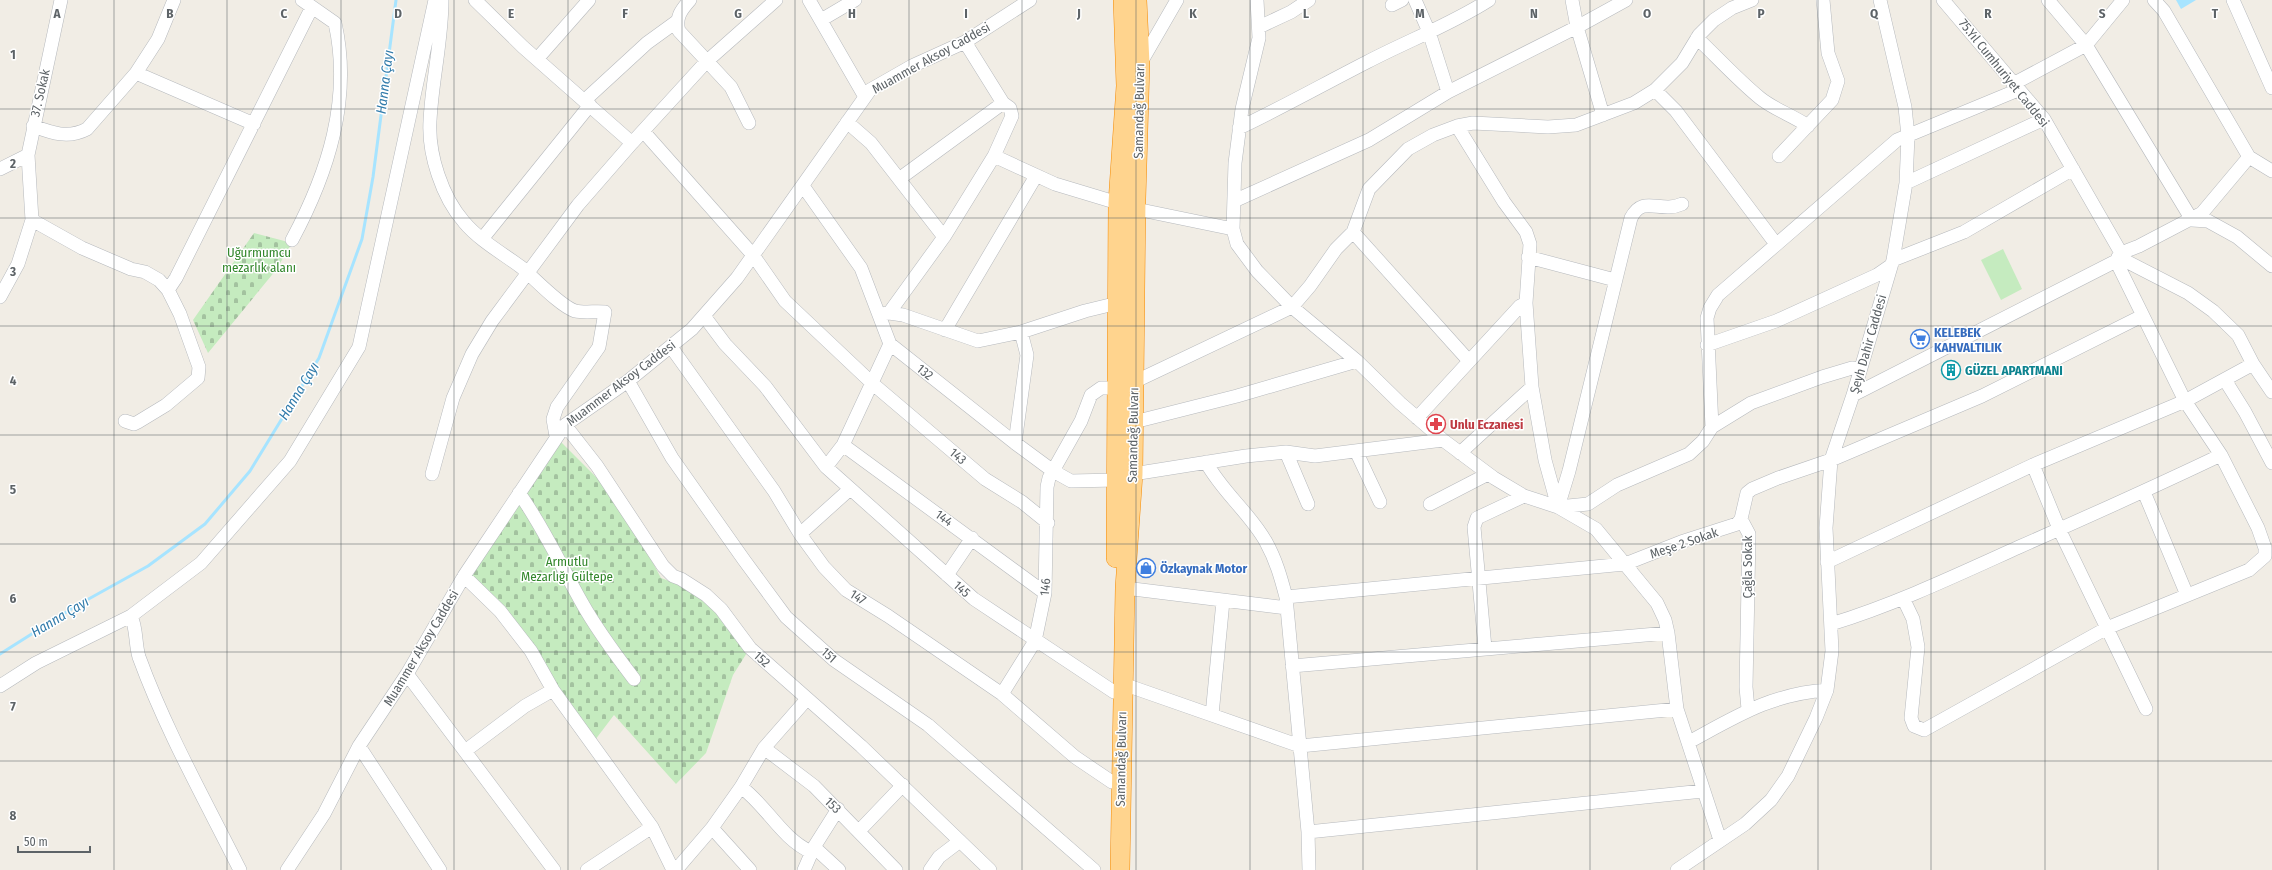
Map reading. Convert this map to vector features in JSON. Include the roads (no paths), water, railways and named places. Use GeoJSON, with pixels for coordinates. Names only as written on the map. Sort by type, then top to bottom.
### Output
{"type":"FeatureCollection","features":[{"type":"Feature","properties":{"kind":"highway","name":"Samandağ Bulvarı"},"geometry":{"type":"LineString","coordinates":[[1120,870],[1118,688],[1125,477],[1134,422],[1126,385],[1118,302],[1118,203],[1126,86],[1123,0]]}},
{"type":"Feature","properties":{"kind":"highway","name":"Samandağ Bulvarı"},"geometry":{"type":"LineString","coordinates":[[1110,870],[1112,782],[1125,588],[1126,385],[1136,209],[1140,64],[1137,0]]}},
{"type":"Feature","properties":{"kind":"street","name":"37. Sokak"},"geometry":{"type":"LineString","coordinates":[[32,220],[28,155],[61,0]]}},
{"type":"Feature","properties":{"kind":"street"},"geometry":{"type":"LineString","coordinates":[[33,126],[60,135],[71,135],[87,129],[136,73],[158,39],[174,0]]}},
{"type":"Feature","properties":{"kind":"street"},"geometry":{"type":"LineString","coordinates":[[0,686],[36,664],[131,616],[201,563],[290,462],[359,347],[435,0]]}},
{"type":"Feature","properties":{"kind":"street"},"geometry":{"type":"LineString","coordinates":[[442,0],[441,33],[430,122],[432,146],[438,174],[447,197],[464,222],[482,239],[545,290],[574,310],[605,312],[599,347],[557,407],[553,419],[556,436]]}},
{"type":"Feature","properties":{"kind":"street"},"geometry":{"type":"LineString","coordinates":[[475,0],[632,143]]}},
{"type":"Feature","properties":{"kind":"street"},"geometry":{"type":"LineString","coordinates":[[538,59],[589,0]]}},
{"type":"Feature","properties":{"kind":"street"},"geometry":{"type":"LineString","coordinates":[[432,474],[453,398],[472,354],[492,321],[528,275],[578,205],[632,143],[706,62],[776,0]]}},
{"type":"Feature","properties":{"kind":"street"},"geometry":{"type":"LineString","coordinates":[[809,0],[865,97]]}},
{"type":"Feature","properties":{"kind":"street"},"geometry":{"type":"LineString","coordinates":[[821,20],[855,0]]}},
{"type":"Feature","properties":{"kind":"street"},"geometry":{"type":"LineString","coordinates":[[1140,64],[1177,0]]}},
{"type":"Feature","properties":{"kind":"street"},"geometry":{"type":"LineString","coordinates":[[1257,0],[1259,38],[1240,128],[1235,163],[1233,229],[1237,244],[1257,271],[1292,307],[1357,361],[1417,418],[1443,440],[1488,474],[1524,496],[1558,507],[1596,528],[1657,603],[1665,620],[1668,633],[1677,709],[1720,840]]}},
{"type":"Feature","properties":{"kind":"street"},"geometry":{"type":"LineString","coordinates":[[1259,27],[1291,12],[1309,0]]}},
{"type":"Feature","properties":{"kind":"street"},"geometry":{"type":"LineString","coordinates":[[1415,0],[1429,32],[1448,92]]}},
{"type":"Feature","properties":{"kind":"street"},"geometry":{"type":"LineString","coordinates":[[1240,128],[1282,108],[1367,62],[1462,17],[1489,0]]}},
{"type":"Feature","properties":{"kind":"street"},"geometry":{"type":"LineString","coordinates":[[1572,0],[1577,27],[1603,115]]}},
{"type":"Feature","properties":{"kind":"street"},"geometry":{"type":"LineString","coordinates":[[1234,201],[1369,140],[1448,92],[1577,27],[1626,0]]}},
{"type":"Feature","properties":{"kind":"street"},"geometry":{"type":"LineString","coordinates":[[1292,307],[1310,286],[1336,249],[1353,232],[1369,189],[1408,149],[1433,135],[1458,126],[1473,123],[1548,127],[1576,125],[1634,103],[1655,90],[1682,63],[1697,38],[1728,4],[1752,0]]}},
{"type":"Feature","properties":{"kind":"street"},"geometry":{"type":"LineString","coordinates":[[1779,156],[1832,100],[1838,81],[1828,52],[1823,0]]}},
{"type":"Feature","properties":{"kind":"street","name":"Şeyh Dahir Caddesi"},"geometry":{"type":"LineString","coordinates":[[1677,870],[1754,816],[1780,788],[1816,718],[1827,690],[1832,651],[1826,562],[1826,528],[1831,460],[1853,395],[1892,263],[1906,183],[1908,136],[1905,107],[1880,0]]}},
{"type":"Feature","properties":{"kind":"street","name":"75.Yıl Cumhuriyet Caddesi"},"geometry":{"type":"LineString","coordinates":[[1943,0],[2015,87],[2044,119],[2073,169],[2118,257],[2142,316],[2185,401],[2221,455],[2258,528],[2265,548],[2265,556],[2249,570],[2187,595]]}},
{"type":"Feature","properties":{"kind":"street"},"geometry":{"type":"LineString","coordinates":[[2048,0],[2086,45],[2192,220]]}},
{"type":"Feature","properties":{"kind":"street"},"geometry":{"type":"LineString","coordinates":[[1712,427],[1707,345],[1707,318],[1714,301],[1776,244],[1897,140],[2015,87],[2086,45],[2123,0]]}},
{"type":"Feature","properties":{"kind":"street"},"geometry":{"type":"LineString","coordinates":[[2154,0],[2164,11],[2249,157],[2272,171]]}},
{"type":"Feature","properties":{"kind":"street"},"geometry":{"type":"LineString","coordinates":[[2232,0],[2272,88]]}},
{"type":"Feature","properties":{"kind":"street"},"geometry":{"type":"LineString","coordinates":[[482,239],[588,102],[646,43],[676,22],[688,1]]}},
{"type":"Feature","properties":{"kind":"street","name":"Muammer Aksoy Caddesi"},"geometry":{"type":"LineString","coordinates":[[290,868],[324,814],[359,746],[408,674],[464,576],[565,424],[628,380],[692,329],[704,316],[737,278],[870,90],[912,66],[965,42],[1026,1]]}},
{"type":"Feature","properties":{"kind":"street"},"geometry":{"type":"LineString","coordinates":[[168,290],[176,278],[254,124],[307,3],[335,23],[340,69],[340,92],[335,132],[319,184],[292,240]]}},
{"type":"Feature","properties":{"kind":"street"},"geometry":{"type":"LineString","coordinates":[[676,22],[679,31],[706,62],[731,87],[749,123]]}},
{"type":"Feature","properties":{"kind":"street"},"geometry":{"type":"LineString","coordinates":[[1697,38],[1760,98],[1779,112],[1792,115],[1808,126]]}},
{"type":"Feature","properties":{"kind":"street"},"geometry":{"type":"LineString","coordinates":[[884,313],[944,237],[994,156],[1012,116],[1010,108],[1003,103],[965,42]]}},
{"type":"Feature","properties":{"kind":"street"},"geometry":{"type":"LineString","coordinates":[[136,73],[254,124]]}},
{"type":"Feature","properties":{"kind":"street"},"geometry":{"type":"LineString","coordinates":[[1655,90],[1676,111],[1776,244]]}},
{"type":"Feature","properties":{"kind":"street"},"geometry":{"type":"LineString","coordinates":[[899,179],[1003,103]]}},
{"type":"Feature","properties":{"kind":"street"},"geometry":{"type":"LineString","coordinates":[[1906,183],[2044,119]]}},
{"type":"Feature","properties":{"kind":"street"},"geometry":{"type":"LineString","coordinates":[[847,122],[871,143],[944,237]]}},
{"type":"Feature","properties":{"kind":"street"},"geometry":{"type":"LineString","coordinates":[[1458,126],[1504,202],[1526,232],[1530,244],[1526,303],[1532,387],[1545,460],[1558,507]]}},
{"type":"Feature","properties":{"kind":"street","name":"143"},"geometry":{"type":"LineString","coordinates":[[643,131],[753,255],[785,302],[873,384],[985,479],[1022,502],[1048,523]]}},
{"type":"Feature","properties":{"kind":"street"},"geometry":{"type":"LineString","coordinates":[[0,169],[28,155]]}},
{"type":"Feature","properties":{"kind":"street"},"geometry":{"type":"LineString","coordinates":[[994,156],[1055,184],[1118,203]]}},
{"type":"Feature","properties":{"kind":"street"},"geometry":{"type":"LineString","coordinates":[[1853,395],[2138,246],[2192,220],[2202,213],[2249,157]]}},
{"type":"Feature","properties":{"kind":"street"},"geometry":{"type":"LineString","coordinates":[[1707,345],[1776,321],[1877,275],[1892,263],[1964,232],[2073,169]]}},
{"type":"Feature","properties":{"kind":"street"},"geometry":{"type":"LineString","coordinates":[[945,330],[1036,176]]}},
{"type":"Feature","properties":{"kind":"street"},"geometry":{"type":"LineString","coordinates":[[803,186],[861,268],[884,313],[890,344],[873,384],[843,445],[826,467]]}},
{"type":"Feature","properties":{"kind":"street"},"geometry":{"type":"LineString","coordinates":[[1558,507],[1570,471],[1631,218],[1635,210],[1646,205],[1665,209],[1682,204]]}},
{"type":"Feature","properties":{"kind":"street"},"geometry":{"type":"LineString","coordinates":[[1136,209],[1233,229]]}},
{"type":"Feature","properties":{"kind":"street"},"geometry":{"type":"LineString","coordinates":[[0,297],[18,264],[32,220],[82,248],[131,269],[145,272],[160,280],[168,290],[180,314],[199,367],[198,378],[166,405],[138,422],[134,424],[125,421]]}},
{"type":"Feature","properties":{"kind":"street"},"geometry":{"type":"LineString","coordinates":[[2192,220],[2208,221],[2237,237],[2272,266]]}},
{"type":"Feature","properties":{"kind":"street"},"geometry":{"type":"LineString","coordinates":[[1353,232],[1468,361]]}},
{"type":"Feature","properties":{"kind":"street"},"geometry":{"type":"LineString","coordinates":[[1528,257],[1615,280]]}},
{"type":"Feature","properties":{"kind":"street"},"geometry":{"type":"LineString","coordinates":[[2118,257],[2188,293],[2213,311],[2238,335],[2253,364],[2272,392]]}},
{"type":"Feature","properties":{"kind":"street"},"geometry":{"type":"LineString","coordinates":[[884,313],[978,340],[1021,332],[1118,302]]}},
{"type":"Feature","properties":{"kind":"street"},"geometry":{"type":"LineString","coordinates":[[1417,418],[1520,306],[1526,303]]}},
{"type":"Feature","properties":{"kind":"street","name":"146"},"geometry":{"type":"LineString","coordinates":[[1002,694],[1035,641],[1045,593],[1048,523],[1047,487],[1053,471],[1081,421],[1092,395],[1101,388],[1126,385],[1292,307]]}},
{"type":"Feature","properties":{"kind":"street","name":"145"},"geometry":{"type":"LineString","coordinates":[[704,316],[725,344],[765,386],[826,467],[974,599],[1035,641],[1118,688],[1212,715],[1300,746]]}},
{"type":"Feature","properties":{"kind":"street","name":"Çağla Sokak"},"geometry":{"type":"LineString","coordinates":[[1748,709],[1746,687],[1749,534],[1742,519],[1747,493],[1752,489],[1778,478],[1831,460],[1982,396],[2142,316]]}},
{"type":"Feature","properties":{"kind":"street"},"geometry":{"type":"LineString","coordinates":[[1014,443],[1027,355],[1021,332]]}},
{"type":"Feature","properties":{"kind":"street","name":"132"},"geometry":{"type":"LineString","coordinates":[[890,344],[1014,443],[1053,471],[1071,481],[1125,477],[1206,462],[1286,452],[1315,456],[1443,440]]}},
{"type":"Feature","properties":{"kind":"street","name":"147"},"geometry":{"type":"LineString","coordinates":[[670,347],[770,485],[800,534],[824,567],[846,590],[888,616],[1002,694],[1075,757],[1112,782]]}},
{"type":"Feature","properties":{"kind":"street"},"geometry":{"type":"LineString","coordinates":[[1134,422],[1236,396],[1357,361]]}},
{"type":"Feature","properties":{"kind":"street"},"geometry":{"type":"LineString","coordinates":[[1826,562],[2033,465],[2185,401],[2253,364]]}},
{"type":"Feature","properties":{"kind":"street"},"geometry":{"type":"LineString","coordinates":[[1558,507],[1588,504],[1617,486],[1689,454],[1703,441],[1712,427],[1751,403],[1822,377],[1852,368],[1860,369]]}},
{"type":"Feature","properties":{"kind":"street","name":"151"},"geometry":{"type":"LineString","coordinates":[[628,380],[672,458],[744,560],[786,616],[834,660],[928,725],[1094,870]]}},
{"type":"Feature","properties":{"kind":"street"},"geometry":{"type":"LineString","coordinates":[[2225,380],[2245,412],[2272,463]]}},
{"type":"Feature","properties":{"kind":"street"},"geometry":{"type":"LineString","coordinates":[[1460,453],[1532,387]]}},
{"type":"Feature","properties":{"kind":"street","name":"152"},"geometry":{"type":"LineString","coordinates":[[565,424],[597,466],[663,566],[672,576],[681,579],[706,595],[721,609],[750,648],[903,785],[990,870]]}},
{"type":"Feature","properties":{"kind":"street","name":"144"},"geometry":{"type":"LineString","coordinates":[[843,445],[972,538],[1045,593]]}},
{"type":"Feature","properties":{"kind":"street"},"geometry":{"type":"LineString","coordinates":[[1356,451],[1380,502]]}},
{"type":"Feature","properties":{"kind":"street"},"geometry":{"type":"LineString","coordinates":[[1286,452],[1308,504]]}},
{"type":"Feature","properties":{"kind":"street"},"geometry":{"type":"LineString","coordinates":[[1830,624],[1903,598],[2060,531],[2221,455]]}},
{"type":"Feature","properties":{"kind":"street"},"geometry":{"type":"LineString","coordinates":[[1206,462],[1214,477],[1266,541],[1280,571],[1286,603],[1300,746],[1308,832],[1309,870]]}},
{"type":"Feature","properties":{"kind":"street"},"geometry":{"type":"LineString","coordinates":[[2033,465],[2060,531],[2108,628],[2146,710]]}},
{"type":"Feature","properties":{"kind":"street"},"geometry":{"type":"LineString","coordinates":[[1430,504],[1488,474]]}},
{"type":"Feature","properties":{"kind":"street"},"geometry":{"type":"LineString","coordinates":[[800,534],[850,489]]}},
{"type":"Feature","properties":{"kind":"street"},"geometry":{"type":"LineString","coordinates":[[1903,598],[1913,618],[1918,637],[1918,658],[1911,718],[1914,726],[1924,730],[2108,628],[2187,595],[2144,492]]}},
{"type":"Feature","properties":{"kind":"street"},"geometry":{"type":"LineString","coordinates":[[520,493],[537,518],[597,629],[634,679]]}},
{"type":"Feature","properties":{"kind":"street"},"geometry":{"type":"LineString","coordinates":[[1485,648],[1474,527],[1477,518],[1524,496]]}},
{"type":"Feature","properties":{"kind":"street","name":"Meşe 2 Sokak"},"geometry":{"type":"LineString","coordinates":[[1125,588],[1223,601],[1286,603],[1478,578],[1624,564],[1681,542],[1728,528],[1737,524],[1742,519]]}},
{"type":"Feature","properties":{"kind":"street"},"geometry":{"type":"LineString","coordinates":[[947,575],[972,538]]}},
{"type":"Feature","properties":{"kind":"street"},"geometry":{"type":"LineString","coordinates":[[464,576],[500,611],[531,651],[553,690],[652,827],[673,870]]}},
{"type":"Feature","properties":{"kind":"street"},"geometry":{"type":"LineString","coordinates":[[1212,715],[1223,601]]}},
{"type":"Feature","properties":{"kind":"street"},"geometry":{"type":"LineString","coordinates":[[131,616],[134,623],[139,656],[169,728],[240,870]]}},
{"type":"Feature","properties":{"kind":"street"},"geometry":{"type":"LineString","coordinates":[[1292,666],[1668,633]]}},
{"type":"Feature","properties":{"kind":"street"},"geometry":{"type":"LineString","coordinates":[[408,674],[554,870]]}},
{"type":"Feature","properties":{"kind":"street"},"geometry":{"type":"LineString","coordinates":[[465,751],[525,706],[553,690]]}},
{"type":"Feature","properties":{"kind":"street"},"geometry":{"type":"LineString","coordinates":[[1689,742],[1748,709],[1800,693],[1827,690]]}},
{"type":"Feature","properties":{"kind":"street"},"geometry":{"type":"LineString","coordinates":[[676,870],[712,828],[741,787],[764,748],[807,699]]}},
{"type":"Feature","properties":{"kind":"street"},"geometry":{"type":"LineString","coordinates":[[1300,746],[1677,709]]}},
{"type":"Feature","properties":{"kind":"street"},"geometry":{"type":"LineString","coordinates":[[359,746],[440,870]]}},
{"type":"Feature","properties":{"kind":"street","name":"153"},"geometry":{"type":"LineString","coordinates":[[764,748],[796,771],[838,809],[896,870]]}},
{"type":"Feature","properties":{"kind":"street"},"geometry":{"type":"LineString","coordinates":[[859,831],[903,785]]}},
{"type":"Feature","properties":{"kind":"street"},"geometry":{"type":"LineString","coordinates":[[741,787],[762,806],[784,833],[812,849],[839,870]]}},
{"type":"Feature","properties":{"kind":"street"},"geometry":{"type":"LineString","coordinates":[[1308,832],[1704,791]]}},
{"type":"Feature","properties":{"kind":"street"},"geometry":{"type":"LineString","coordinates":[[804,870],[812,849],[838,809]]}},
{"type":"Feature","properties":{"kind":"street"},"geometry":{"type":"LineString","coordinates":[[587,870],[652,827]]}},
{"type":"Feature","properties":{"kind":"street"},"geometry":{"type":"LineString","coordinates":[[712,828],[750,870]]}},
{"type":"Feature","properties":{"kind":"street"},"geometry":{"type":"LineString","coordinates":[[930,870],[940,857],[960,841]]}},
{"type":"Feature","properties":{"kind":"water"},"geometry":{"type":"Polygon","coordinates":[[[2176,0],[2196,0],[2181,9],[2176,0]]]}},
{"type":"Feature","properties":{"kind":"waterway","name":"Hanna Çayı"},"geometry":{"type":"LineString","coordinates":[[0,654],[76,606],[148,566],[205,524],[250,471],[319,358],[362,239],[373,177],[396,0]]}},
{"type":"Feature","properties":{"kind":"place","name":"KELEBEK KAHVALTILIK"},"geometry":{"type":"Point","coordinates":[1920,339]}},
{"type":"Feature","properties":{"kind":"place","name":"GÜZEL APARTMANI"},"geometry":{"type":"Point","coordinates":[1951,370]}},
{"type":"Feature","properties":{"kind":"place","name":"Unlu Eczanesi"},"geometry":{"type":"Point","coordinates":[1436,424]}},
{"type":"Feature","properties":{"kind":"place","name":"Özkaynak Motor"},"geometry":{"type":"Point","coordinates":[1146,568]}},
{"type":"Feature","properties":{"kind":"park label","name":"Uğurmumcu mezarlık alanı"},"geometry":{"type":"Point","coordinates":[259,260]}},
{"type":"Feature","properties":{"kind":"park label","name":"Armutlu Mezarlığı Gültepe"},"geometry":{"type":"Point","coordinates":[567,568]}}]}
